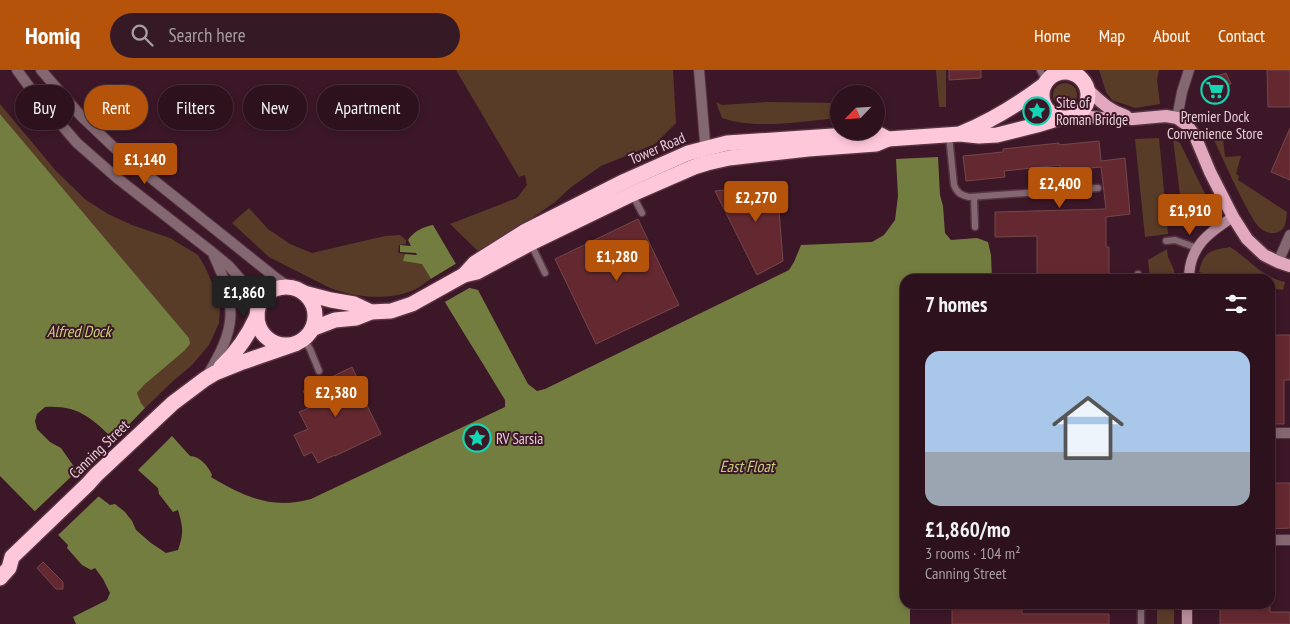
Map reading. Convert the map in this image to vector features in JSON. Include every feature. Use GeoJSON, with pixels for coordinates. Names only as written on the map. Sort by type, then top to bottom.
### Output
{"type":"FeatureCollection","features":[{"type":"Feature","properties":{"kind":"highway"},"geometry":{"type":"LineString","coordinates":[[1066,72],[1076,74],[1085,80],[1088,98],[1084,108],[1076,116],[1064,118],[1050,112],[1045,106],[1042,97],[1047,77],[1066,72]]}},
{"type":"Feature","properties":{"kind":"highway","name":"Tower Road"},"geometry":{"type":"LineString","coordinates":[[954,134],[989,121],[1020,102],[1047,77]]}},
{"type":"Feature","properties":{"kind":"highway","name":"Tower Road"},"geometry":{"type":"LineString","coordinates":[[628,188],[729,158],[876,144],[888,139],[954,134],[979,136],[997,134],[1064,118]]}},
{"type":"Feature","properties":{"kind":"highway","name":"Tower Road"},"geometry":{"type":"LineString","coordinates":[[314,328],[335,320],[356,318],[371,312],[391,311],[412,304],[464,275],[475,263],[628,188],[688,153],[727,143],[876,133],[888,139]]}},
{"type":"Feature","properties":{"kind":"highway"},"geometry":{"type":"LineString","coordinates":[[289,287],[300,290],[309,298],[315,308],[315,321],[314,328],[308,337],[300,342],[282,345],[269,340],[260,330],[258,311],[266,295],[271,291],[276,288],[289,287]]}},
{"type":"Feature","properties":{"kind":"highway","name":"Tower Road"},"geometry":{"type":"LineString","coordinates":[[304,293],[354,304],[371,312]]}},
{"type":"Feature","properties":{"kind":"highway","name":"Canning Street"},"geometry":{"type":"LineString","coordinates":[[0,578],[9,568],[6,558],[46,523],[173,403],[232,357],[242,345],[258,311]]}},
{"type":"Feature","properties":{"kind":"highway","name":"Canning Street"},"geometry":{"type":"LineString","coordinates":[[210,376],[240,363],[300,342]]}},
{"type":"Feature","properties":{"kind":"main road"},"geometry":{"type":"LineString","coordinates":[[1085,80],[1103,105],[1110,110],[1133,118]]}},
{"type":"Feature","properties":{"kind":"main road"},"geometry":{"type":"LineString","coordinates":[[1064,118],[1090,117],[1111,119],[1166,116],[1177,118],[1187,125],[1195,136],[1210,172],[1233,217],[1247,239],[1264,255],[1284,264]]}},
{"type":"Feature","properties":{"kind":"main road"},"geometry":{"type":"LineString","coordinates":[[1190,274],[1193,255],[1201,241],[1213,230],[1233,217]]}},
{"type":"Feature","properties":{"kind":"main road"},"geometry":{"type":"LineString","coordinates":[[1187,609],[1187,624]]}},
{"type":"Feature","properties":{"kind":"street"},"geometry":{"type":"LineString","coordinates":[[17,70],[33,92],[77,143],[117,178],[229,266],[249,290],[258,311]]}},
{"type":"Feature","properties":{"kind":"street"},"geometry":{"type":"LineString","coordinates":[[41,70],[81,116],[121,154],[289,287]]}},
{"type":"Feature","properties":{"kind":"street"},"geometry":{"type":"LineString","coordinates":[[699,70],[707,163]]}},
{"type":"Feature","properties":{"kind":"street"},"geometry":{"type":"LineString","coordinates":[[1177,118],[1189,70]]}},
{"type":"Feature","properties":{"kind":"street"},"geometry":{"type":"LineString","coordinates":[[1284,264],[1290,235]]}},
{"type":"Feature","properties":{"kind":"street"},"geometry":{"type":"LineString","coordinates":[[210,376],[229,332],[232,313],[220,270],[212,252]]}},
{"type":"Feature","properties":{"kind":"street"},"geometry":{"type":"LineString","coordinates":[[1275,434],[1290,433]]}},
{"type":"Feature","properties":{"kind":"street"},"geometry":{"type":"LineString","coordinates":[[1275,540],[1290,540]]}},
{"type":"Feature","properties":{"kind":"lane"},"geometry":{"type":"LineString","coordinates":[[954,134],[954,185],[960,194],[974,197],[1098,188]]}},
{"type":"Feature","properties":{"kind":"lane"},"geometry":{"type":"LineString","coordinates":[[628,188],[642,213]]}},
{"type":"Feature","properties":{"kind":"lane"},"geometry":{"type":"LineString","coordinates":[[974,197],[975,227]]}},
{"type":"Feature","properties":{"kind":"lane"},"geometry":{"type":"LineString","coordinates":[[528,238],[545,273]]}},
{"type":"Feature","properties":{"kind":"lane"},"geometry":{"type":"LineString","coordinates":[[1166,241],[1176,240],[1197,248]]}},
{"type":"Feature","properties":{"kind":"lane"},"geometry":{"type":"LineString","coordinates":[[300,342],[310,348],[319,371]]}},
{"type":"Feature","properties":{"kind":"lane"},"geometry":{"type":"LineString","coordinates":[[1141,609],[1141,624]]}},
{"type":"Feature","properties":{"kind":"shaded area"},"geometry":{"type":"Polygon","coordinates":[[[456,70],[673,70],[676,123],[655,144],[601,166],[529,220],[478,251],[450,224],[517,198],[527,185],[525,175],[519,177],[456,70]]]}},
{"type":"Feature","properties":{"kind":"shaded area"},"geometry":{"type":"Polygon","coordinates":[[[936,70],[946,70],[946,107],[939,107],[936,70]]]}},
{"type":"Feature","properties":{"kind":"shaded area"},"geometry":{"type":"Polygon","coordinates":[[[1099,70],[1159,70],[1157,80],[1160,104],[1135,108],[1112,100],[1106,92],[1099,70]]]}},
{"type":"Feature","properties":{"kind":"shaded area"},"geometry":{"type":"Polygon","coordinates":[[[1065,83],[1070,84],[1076,90],[1076,100],[1070,106],[1065,107],[1060,106],[1054,100],[1053,95],[1054,90],[1060,84],[1065,83]]]}},
{"type":"Feature","properties":{"kind":"shaded area"},"geometry":{"type":"Polygon","coordinates":[[[716,102],[722,105],[768,102],[830,103],[830,119],[764,124],[735,122],[722,118],[716,102]]]}},
{"type":"Feature","properties":{"kind":"shaded area"},"geometry":{"type":"Polygon","coordinates":[[[0,104],[15,122],[15,130],[22,130],[56,171],[86,200],[108,214],[132,225],[170,238],[198,255],[205,267],[215,289],[220,308],[219,323],[209,345],[192,365],[145,408],[137,393],[189,338],[0,114],[0,104]]]}},
{"type":"Feature","properties":{"kind":"shaded area"},"geometry":{"type":"Polygon","coordinates":[[[1159,138],[1168,234],[1145,237],[1135,139],[1159,138]]]}},
{"type":"Feature","properties":{"kind":"shaded area"},"geometry":{"type":"Polygon","coordinates":[[[1173,139],[1180,143],[1207,198],[1204,210],[1198,220],[1184,227],[1173,139]]]}},
{"type":"Feature","properties":{"kind":"shaded area"},"geometry":{"type":"Polygon","coordinates":[[[1223,139],[1225,157],[1241,156],[1236,174],[1239,176],[1238,180],[1287,212],[1285,225],[1279,232],[1272,233],[1261,229],[1252,217],[1214,140],[1223,139]]]}},
{"type":"Feature","properties":{"kind":"shaded area"},"geometry":{"type":"Polygon","coordinates":[[[249,208],[268,229],[290,244],[312,253],[385,236],[400,235],[406,240],[406,244],[399,245],[398,253],[405,254],[404,261],[422,263],[431,279],[414,290],[381,297],[360,296],[330,288],[269,257],[232,223],[249,208]]]}},
{"type":"Feature","properties":{"kind":"shaded area"},"geometry":{"type":"Polygon","coordinates":[[[1230,247],[1266,274],[1208,274],[1199,272],[1205,256],[1217,249],[1230,247]]]}},
{"type":"Feature","properties":{"kind":"shaded area"},"geometry":{"type":"Polygon","coordinates":[[[1167,249],[1174,274],[1149,274],[1148,260],[1167,249]]]}},
{"type":"Feature","properties":{"kind":"shaded area"},"geometry":{"type":"Polygon","coordinates":[[[1275,279],[1285,282],[1283,290],[1275,289],[1275,279]]]}},
{"type":"Feature","properties":{"kind":"shaded area"},"geometry":{"type":"Polygon","coordinates":[[[1157,609],[1174,609],[1174,624],[1157,624],[1157,609]]]}},
{"type":"Feature","properties":{"kind":"water","name":"East Float"},"geometry":{"type":"Polygon","coordinates":[[[0,114],[189,338],[190,344],[184,351],[137,393],[145,408],[114,440],[99,425],[84,414],[67,408],[45,407],[37,414],[35,421],[37,429],[50,442],[61,448],[76,472],[98,496],[110,505],[115,504],[125,512],[136,530],[166,553],[178,550],[180,544],[182,530],[178,510],[173,512],[159,494],[158,488],[138,470],[172,436],[190,456],[194,456],[206,465],[212,475],[211,477],[223,484],[259,500],[284,503],[297,502],[311,499],[505,407],[505,400],[422,264],[403,261],[405,254],[417,255],[416,253],[400,252],[400,245],[411,246],[408,240],[413,234],[426,227],[433,225],[470,288],[478,290],[528,384],[537,391],[545,389],[789,270],[801,245],[872,242],[884,235],[895,220],[898,196],[896,159],[938,157],[945,233],[951,240],[977,238],[988,242],[991,255],[992,274],[900,274],[900,609],[910,609],[910,624],[76,624],[73,617],[107,600],[110,593],[103,579],[95,568],[91,570],[82,565],[67,548],[68,545],[0,476],[0,114]]]}},
{"type":"Feature","properties":{"kind":"pier"},"geometry":{"type":"Polygon","coordinates":[[[457,263],[471,287],[443,303],[429,280],[457,263]]]}},
{"type":"Feature","properties":{"kind":"pier"},"geometry":{"type":"Polygon","coordinates":[[[76,472],[99,496],[56,537],[33,513],[76,472]]]}},
{"type":"Feature","properties":{"kind":"building"},"geometry":{"type":"Polygon","coordinates":[[[949,70],[981,70],[981,78],[949,80],[949,70]]]}},
{"type":"Feature","properties":{"kind":"building"},"geometry":{"type":"Polygon","coordinates":[[[1267,70],[1290,70],[1290,107],[1268,107],[1267,70]]]}},
{"type":"Feature","properties":{"kind":"building","name":"Premier Dock Convenience Store"},"geometry":{"type":"Polygon","coordinates":[[[1226,73],[1231,84],[1224,86],[1219,93],[1220,102],[1207,102],[1206,94],[1217,76],[1226,73]]]}},
{"type":"Feature","properties":{"kind":"building"},"geometry":{"type":"Polygon","coordinates":[[[1290,128],[1290,180],[1271,172],[1290,128]]]}},
{"type":"Feature","properties":{"kind":"building"},"geometry":{"type":"Polygon","coordinates":[[[1099,141],[1101,161],[1125,158],[1130,214],[1106,217],[1106,247],[1109,247],[1109,274],[1037,274],[1037,236],[995,237],[995,212],[1106,209],[1101,167],[1060,171],[1060,165],[1004,171],[1005,177],[966,181],[963,156],[1003,152],[1003,149],[1059,143],[1059,145],[1099,141]]]}},
{"type":"Feature","properties":{"kind":"building"},"geometry":{"type":"Polygon","coordinates":[[[777,185],[783,261],[757,275],[715,191],[777,185]]]}},
{"type":"Feature","properties":{"kind":"building"},"geometry":{"type":"Polygon","coordinates":[[[638,219],[679,305],[596,344],[555,259],[638,219]]]}},
{"type":"Feature","properties":{"kind":"building"},"geometry":{"type":"Polygon","coordinates":[[[1275,335],[1290,335],[1290,380],[1284,380],[1284,424],[1275,424],[1275,335]]]}},
{"type":"Feature","properties":{"kind":"building"},"geometry":{"type":"Polygon","coordinates":[[[352,367],[361,386],[358,387],[381,434],[318,463],[312,452],[304,456],[294,435],[308,429],[299,412],[311,407],[303,391],[352,367]]]}},
{"type":"Feature","properties":{"kind":"building"},"geometry":{"type":"Polygon","coordinates":[[[1275,483],[1290,483],[1290,528],[1275,529],[1275,483]]]}},
{"type":"Feature","properties":{"kind":"building"},"geometry":{"type":"Polygon","coordinates":[[[43,562],[63,582],[63,589],[56,589],[37,568],[43,562]]]}},
{"type":"Feature","properties":{"kind":"building"},"geometry":{"type":"Polygon","coordinates":[[[952,609],[1022,609],[1022,614],[1109,614],[1109,624],[952,624],[952,609]]]}},
{"type":"Feature","properties":{"kind":"building"},"geometry":{"type":"Polygon","coordinates":[[[1220,609],[1270,609],[1270,612],[1290,612],[1290,624],[1220,624],[1220,609]]]}},
{"type":"Feature","properties":{"kind":"place","name":"Premier Dock Convenience Store"},"geometry":{"type":"Point","coordinates":[1215,90]}},
{"type":"Feature","properties":{"kind":"place","name":"Site of Roman Bridge"},"geometry":{"type":"Point","coordinates":[1037,111]}},
{"type":"Feature","properties":{"kind":"place","name":"RV Sarsia"},"geometry":{"type":"Point","coordinates":[477,438]}},
{"type":"Feature","properties":{"kind":"water label","name":"Alfred Dock"},"geometry":{"type":"Point","coordinates":[79,331]}}]}
